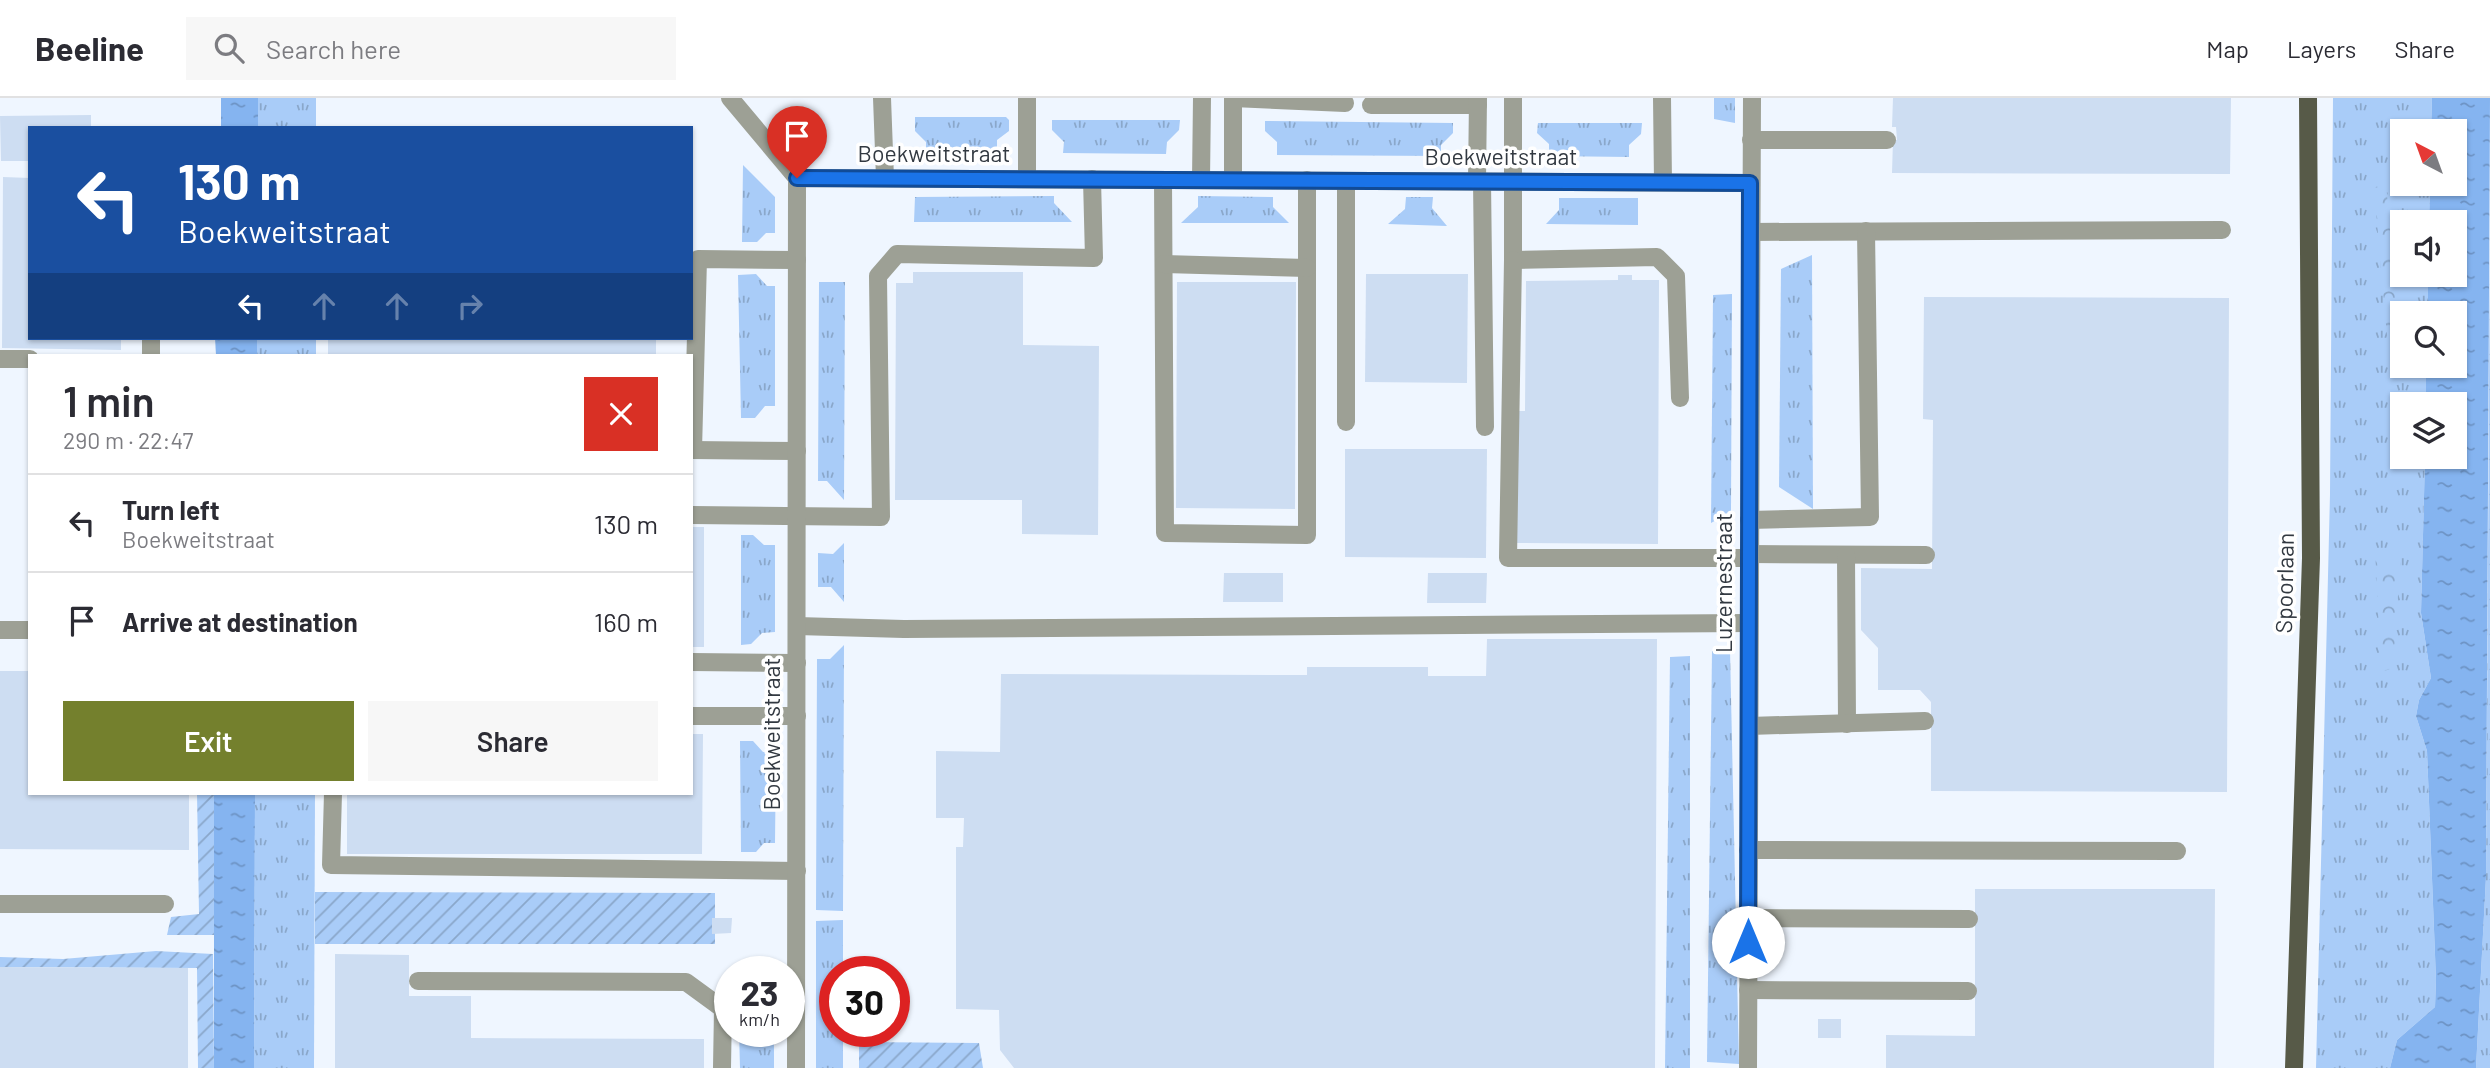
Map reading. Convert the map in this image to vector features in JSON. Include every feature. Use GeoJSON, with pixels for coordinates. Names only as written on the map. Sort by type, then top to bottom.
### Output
{"type":"FeatureCollection","features":[{"type":"Feature","properties":{"kind":"main road","name":"Spoorlaan"},"geometry":{"type":"LineString","coordinates":[[2294,1068],[2311,558],[2308,98]]}},
{"type":"Feature","properties":{"kind":"street"},"geometry":{"type":"LineString","coordinates":[[730,98],[797,178]]}},
{"type":"Feature","properties":{"kind":"street"},"geometry":{"type":"LineString","coordinates":[[882,98],[885,178]]}},
{"type":"Feature","properties":{"kind":"street"},"geometry":{"type":"LineString","coordinates":[[1027,98],[1027,179]]}},
{"type":"Feature","properties":{"kind":"street"},"geometry":{"type":"LineString","coordinates":[[1201,180],[1202,98]]}},
{"type":"Feature","properties":{"kind":"street"},"geometry":{"type":"LineString","coordinates":[[1233,180],[1233,98],[1345,103]]}},
{"type":"Feature","properties":{"kind":"street"},"geometry":{"type":"LineString","coordinates":[[1513,98],[1508,558],[1926,555]]}},
{"type":"Feature","properties":{"kind":"street"},"geometry":{"type":"LineString","coordinates":[[1662,98],[1663,182]]}},
{"type":"Feature","properties":{"kind":"street","name":"Luzernestraat"},"geometry":{"type":"LineString","coordinates":[[1748,1068],[1752,98]]}},
{"type":"Feature","properties":{"kind":"street"},"geometry":{"type":"LineString","coordinates":[[1371,105],[1478,102],[1485,427]]}},
{"type":"Feature","properties":{"kind":"street"},"geometry":{"type":"LineString","coordinates":[[1751,140],[1887,140]]}},
{"type":"Feature","properties":{"kind":"street","name":"Boekweitstraat"},"geometry":{"type":"LineString","coordinates":[[795,956],[797,872],[797,178],[1750,183]]}},
{"type":"Feature","properties":{"kind":"street"},"geometry":{"type":"LineString","coordinates":[[693,515],[881,517],[878,276],[897,254],[1094,258],[1092,179]]}},
{"type":"Feature","properties":{"kind":"street"},"geometry":{"type":"LineString","coordinates":[[1163,180],[1165,533],[1307,535],[1307,180]]}},
{"type":"Feature","properties":{"kind":"street"},"geometry":{"type":"LineString","coordinates":[[1346,181],[1346,422]]}},
{"type":"Feature","properties":{"kind":"street"},"geometry":{"type":"LineString","coordinates":[[1750,233],[2222,230]]}},
{"type":"Feature","properties":{"kind":"street"},"geometry":{"type":"LineString","coordinates":[[1749,520],[1870,517],[1866,231]]}},
{"type":"Feature","properties":{"kind":"street"},"geometry":{"type":"LineString","coordinates":[[1513,260],[1657,257],[1676,276],[1680,398]]}},
{"type":"Feature","properties":{"kind":"street"},"geometry":{"type":"LineString","coordinates":[[693,418],[698,259],[797,260]]}},
{"type":"Feature","properties":{"kind":"street"},"geometry":{"type":"LineString","coordinates":[[1164,264],[1307,268]]}},
{"type":"Feature","properties":{"kind":"street"},"geometry":{"type":"LineString","coordinates":[[0,359],[28,359]]}},
{"type":"Feature","properties":{"kind":"street"},"geometry":{"type":"LineString","coordinates":[[693,450],[797,451]]}},
{"type":"Feature","properties":{"kind":"street"},"geometry":{"type":"LineString","coordinates":[[1846,555],[1847,724]]}},
{"type":"Feature","properties":{"kind":"street"},"geometry":{"type":"LineString","coordinates":[[797,625],[904,629],[1749,622]]}},
{"type":"Feature","properties":{"kind":"street"},"geometry":{"type":"LineString","coordinates":[[0,630],[28,630]]}},
{"type":"Feature","properties":{"kind":"street"},"geometry":{"type":"LineString","coordinates":[[693,662],[797,663]]}},
{"type":"Feature","properties":{"kind":"street"},"geometry":{"type":"LineString","coordinates":[[693,716],[797,716]]}},
{"type":"Feature","properties":{"kind":"street"},"geometry":{"type":"LineString","coordinates":[[1749,726],[1925,721]]}},
{"type":"Feature","properties":{"kind":"street"},"geometry":{"type":"LineString","coordinates":[[333,795],[331,865],[797,872]]}},
{"type":"Feature","properties":{"kind":"street"},"geometry":{"type":"LineString","coordinates":[[1748,850],[2178,851]]}},
{"type":"Feature","properties":{"kind":"street"},"geometry":{"type":"LineString","coordinates":[[0,904],[165,904]]}},
{"type":"Feature","properties":{"kind":"street"},"geometry":{"type":"LineString","coordinates":[[1748,918],[1969,919]]}},
{"type":"Feature","properties":{"kind":"street"},"geometry":{"type":"LineString","coordinates":[[418,981],[686,982],[714,1001]]}},
{"type":"Feature","properties":{"kind":"street"},"geometry":{"type":"LineString","coordinates":[[1748,990],[1968,990]]}},
{"type":"Feature","properties":{"kind":"street"},"geometry":{"type":"LineString","coordinates":[[722,1068],[723,1047]]}},
{"type":"Feature","properties":{"kind":"street","name":"Boekweitstraat"},"geometry":{"type":"LineString","coordinates":[[795,1047],[796,1068]]}},
{"type":"Feature","properties":{"kind":"green space"},"geometry":{"type":"Polygon","coordinates":[[[258,98],[316,98],[316,126],[258,126],[258,98]]]}},
{"type":"Feature","properties":{"kind":"green space"},"geometry":{"type":"Polygon","coordinates":[[[1714,98],[1735,98],[1735,123],[1714,119],[1714,98]]]}},
{"type":"Feature","properties":{"kind":"green space"},"geometry":{"type":"Polygon","coordinates":[[[2333,98],[2432,98],[2431,119],[2390,119],[2390,196],[2430,196],[2429,210],[2390,210],[2390,287],[2428,287],[2428,301],[2390,301],[2390,378],[2426,378],[2426,392],[2390,392],[2390,469],[2425,469],[2421,613],[2431,678],[2419,700],[2416,716],[2427,751],[2435,1007],[2397,1040],[2390,1068],[2316,1068],[2330,494],[2333,98]]]}},
{"type":"Feature","properties":{"kind":"green space"},"geometry":{"type":"Polygon","coordinates":[[[915,117],[1006,117],[1009,120],[1009,131],[997,140],[997,153],[926,153],[926,142],[915,131],[915,117]]]}},
{"type":"Feature","properties":{"kind":"green space"},"geometry":{"type":"Polygon","coordinates":[[[1052,120],[1180,120],[1179,130],[1167,142],[1166,154],[1063,153],[1064,142],[1052,130],[1052,120]]]}},
{"type":"Feature","properties":{"kind":"green space"},"geometry":{"type":"Polygon","coordinates":[[[1265,121],[1453,123],[1453,133],[1441,145],[1441,156],[1277,155],[1277,142],[1265,131],[1265,121]]]}},
{"type":"Feature","properties":{"kind":"green space"},"geometry":{"type":"Polygon","coordinates":[[[1538,123],[1642,123],[1641,134],[1629,145],[1629,157],[1549,156],[1549,144],[1537,133],[1538,123]]]}},
{"type":"Feature","properties":{"kind":"green space"},"geometry":{"type":"Polygon","coordinates":[[[743,165],[775,197],[775,233],[766,233],[757,242],[742,242],[743,165]]]}},
{"type":"Feature","properties":{"kind":"green space"},"geometry":{"type":"Polygon","coordinates":[[[2386,182],[2390,230],[2390,287],[2395,287],[2396,301],[2390,301],[2390,348],[2388,347],[2374,188],[2386,182]]]}},
{"type":"Feature","properties":{"kind":"green space"},"geometry":{"type":"Polygon","coordinates":[[[1054,196],[1054,203],[1072,222],[914,222],[915,197],[1054,196]]]}},
{"type":"Feature","properties":{"kind":"green space"},"geometry":{"type":"Polygon","coordinates":[[[1198,196],[1273,197],[1273,207],[1289,223],[1181,223],[1198,207],[1198,196]]]}},
{"type":"Feature","properties":{"kind":"green space"},"geometry":{"type":"Polygon","coordinates":[[[1406,197],[1433,197],[1432,208],[1447,226],[1388,224],[1405,209],[1406,197]]]}},
{"type":"Feature","properties":{"kind":"green space"},"geometry":{"type":"Polygon","coordinates":[[[1559,198],[1638,198],[1638,225],[1546,224],[1559,210],[1559,198]]]}},
{"type":"Feature","properties":{"kind":"green space"},"geometry":{"type":"Polygon","coordinates":[[[2490,231],[2490,1068],[2476,1068],[2486,877],[2490,231]]]}},
{"type":"Feature","properties":{"kind":"green space"},"geometry":{"type":"Polygon","coordinates":[[[1812,255],[1813,509],[1779,487],[1781,269],[1812,255]]]}},
{"type":"Feature","properties":{"kind":"green space"},"geometry":{"type":"Polygon","coordinates":[[[756,274],[767,286],[775,286],[775,406],[765,406],[755,418],[741,418],[738,275],[756,274]]]}},
{"type":"Feature","properties":{"kind":"green space"},"geometry":{"type":"Polygon","coordinates":[[[819,282],[845,282],[844,500],[827,481],[818,481],[819,282]]]}},
{"type":"Feature","properties":{"kind":"green space"},"geometry":{"type":"Polygon","coordinates":[[[1732,294],[1731,512],[1711,523],[1713,295],[1732,294]]]}},
{"type":"Feature","properties":{"kind":"green space"},"geometry":{"type":"Polygon","coordinates":[[[257,340],[316,340],[316,354],[257,354],[257,340]]]}},
{"type":"Feature","properties":{"kind":"green space"},"geometry":{"type":"Polygon","coordinates":[[[741,535],[753,535],[764,545],[775,545],[775,632],[762,633],[751,644],[741,645],[741,535]]]}},
{"type":"Feature","properties":{"kind":"green space"},"geometry":{"type":"Polygon","coordinates":[[[844,543],[844,602],[831,587],[818,587],[818,553],[833,554],[844,543]]]}},
{"type":"Feature","properties":{"kind":"green space"},"geometry":{"type":"Polygon","coordinates":[[[2375,549],[2401,552],[2393,668],[2381,672],[2375,549]]]}},
{"type":"Feature","properties":{"kind":"green space"},"geometry":{"type":"Polygon","coordinates":[[[844,645],[843,911],[816,910],[817,659],[830,659],[844,645]]]}},
{"type":"Feature","properties":{"kind":"green space"},"geometry":{"type":"Polygon","coordinates":[[[1730,650],[1739,1064],[1707,1062],[1712,651],[1730,650]]]}},
{"type":"Feature","properties":{"kind":"green space"},"geometry":{"type":"Polygon","coordinates":[[[1690,656],[1690,1068],[1665,1068],[1670,657],[1690,656]]]}},
{"type":"Feature","properties":{"kind":"green space"},"geometry":{"type":"Polygon","coordinates":[[[740,741],[753,741],[763,752],[776,753],[775,843],[764,843],[756,852],[741,852],[740,741]]]}},
{"type":"Feature","properties":{"kind":"green space"},"geometry":{"type":"Polygon","coordinates":[[[197,795],[214,795],[214,935],[167,935],[171,917],[199,914],[197,795]]]}},
{"type":"Feature","properties":{"kind":"green space"},"geometry":{"type":"Polygon","coordinates":[[[255,795],[315,795],[314,1068],[254,1068],[255,795]]]}},
{"type":"Feature","properties":{"kind":"green space"},"geometry":{"type":"Polygon","coordinates":[[[315,892],[715,893],[715,944],[315,944],[315,892]]]}},
{"type":"Feature","properties":{"kind":"green space"},"geometry":{"type":"Polygon","coordinates":[[[843,920],[843,956],[819,956],[819,1047],[843,1047],[843,1068],[816,1068],[816,921],[843,920]]]}},
{"type":"Feature","properties":{"kind":"green space"},"geometry":{"type":"Polygon","coordinates":[[[156,951],[213,954],[214,1068],[198,1068],[197,968],[0,967],[0,957],[63,959],[156,951]]]}},
{"type":"Feature","properties":{"kind":"green space"},"geometry":{"type":"Polygon","coordinates":[[[910,1042],[979,1043],[983,1068],[859,1068],[859,1047],[910,1047],[910,1042]]]}},
{"type":"Feature","properties":{"kind":"green space"},"geometry":{"type":"Polygon","coordinates":[[[739,1047],[774,1047],[774,1068],[740,1068],[739,1047]]]}},
{"type":"Feature","properties":{"kind":"water"},"geometry":{"type":"Polygon","coordinates":[[[221,98],[258,98],[258,126],[221,126],[221,98]]]}},
{"type":"Feature","properties":{"kind":"water"},"geometry":{"type":"Polygon","coordinates":[[[2432,98],[2490,98],[2486,877],[2476,1068],[2390,1068],[2397,1040],[2435,1007],[2427,751],[2416,716],[2419,700],[2431,678],[2421,613],[2425,469],[2467,469],[2467,392],[2426,392],[2426,378],[2467,378],[2467,301],[2428,301],[2428,287],[2467,287],[2467,210],[2429,210],[2430,196],[2468,196],[2468,119],[2431,119],[2432,98]]]}},
{"type":"Feature","properties":{"kind":"water"},"geometry":{"type":"Polygon","coordinates":[[[215,340],[257,340],[257,354],[216,354],[215,340]]]}},
{"type":"Feature","properties":{"kind":"water"},"geometry":{"type":"Polygon","coordinates":[[[214,795],[255,795],[254,1068],[214,1068],[214,795]]]}},
{"type":"Feature","properties":{"kind":"building"},"geometry":{"type":"Polygon","coordinates":[[[1893,98],[2231,98],[2230,174],[1892,173],[1893,140],[1897,140],[1896,127],[1892,127],[1893,98]]]}},
{"type":"Feature","properties":{"kind":"building"},"geometry":{"type":"Polygon","coordinates":[[[91,115],[91,126],[28,126],[28,161],[1,161],[0,116],[91,115]]]}},
{"type":"Feature","properties":{"kind":"building"},"geometry":{"type":"Polygon","coordinates":[[[3,177],[28,178],[28,340],[121,340],[121,350],[2,348],[3,177]]]}},
{"type":"Feature","properties":{"kind":"building"},"geometry":{"type":"Polygon","coordinates":[[[913,272],[1023,272],[1023,345],[1099,346],[1098,535],[1022,534],[1022,500],[895,500],[896,283],[913,283],[913,272]]]}},
{"type":"Feature","properties":{"kind":"building"},"geometry":{"type":"Polygon","coordinates":[[[1366,274],[1468,274],[1467,383],[1365,382],[1366,274]]]}},
{"type":"Feature","properties":{"kind":"building"},"geometry":{"type":"Polygon","coordinates":[[[1618,275],[1632,275],[1632,280],[1659,280],[1658,544],[1516,543],[1516,411],[1525,411],[1526,281],[1618,280],[1618,275]]]}},
{"type":"Feature","properties":{"kind":"building"},"geometry":{"type":"Polygon","coordinates":[[[1177,282],[1296,282],[1295,509],[1176,508],[1177,282]]]}},
{"type":"Feature","properties":{"kind":"building"},"geometry":{"type":"Polygon","coordinates":[[[1924,297],[2229,298],[2227,792],[1931,791],[1931,702],[1920,690],[1878,690],[1878,648],[1861,630],[1861,568],[1932,569],[1933,420],[1923,419],[1924,297]]]}},
{"type":"Feature","properties":{"kind":"building"},"geometry":{"type":"Polygon","coordinates":[[[328,340],[656,340],[656,354],[328,354],[328,340]]]}},
{"type":"Feature","properties":{"kind":"building"},"geometry":{"type":"Polygon","coordinates":[[[1345,449],[1487,449],[1486,558],[1345,557],[1345,449]]]}},
{"type":"Feature","properties":{"kind":"building"},"geometry":{"type":"Polygon","coordinates":[[[693,527],[704,527],[704,647],[693,647],[693,527]]]}},
{"type":"Feature","properties":{"kind":"building"},"geometry":{"type":"Polygon","coordinates":[[[1224,573],[1283,573],[1283,602],[1223,602],[1224,573]]]}},
{"type":"Feature","properties":{"kind":"building"},"geometry":{"type":"Polygon","coordinates":[[[1428,573],[1487,573],[1486,603],[1427,603],[1428,573]]]}},
{"type":"Feature","properties":{"kind":"building"},"geometry":{"type":"Polygon","coordinates":[[[1487,639],[1657,639],[1655,1068],[1014,1068],[1000,1050],[999,1010],[956,1009],[956,847],[963,847],[964,818],[936,818],[936,751],[1000,752],[1001,674],[1307,675],[1307,667],[1428,667],[1428,676],[1486,676],[1487,639]]]}},
{"type":"Feature","properties":{"kind":"building"},"geometry":{"type":"Polygon","coordinates":[[[0,671],[28,671],[28,795],[189,795],[189,850],[0,849],[0,671]]]}},
{"type":"Feature","properties":{"kind":"building"},"geometry":{"type":"Polygon","coordinates":[[[693,734],[703,734],[702,854],[347,854],[347,795],[693,795],[693,734]]]}},
{"type":"Feature","properties":{"kind":"building"},"geometry":{"type":"Polygon","coordinates":[[[1975,889],[2215,889],[2214,1068],[1886,1068],[1886,1035],[1975,1036],[1975,889]]]}},
{"type":"Feature","properties":{"kind":"building"},"geometry":{"type":"Polygon","coordinates":[[[712,918],[732,918],[731,933],[712,934],[712,918]]]}},
{"type":"Feature","properties":{"kind":"building"},"geometry":{"type":"Polygon","coordinates":[[[335,954],[409,955],[409,996],[471,996],[471,1038],[704,1039],[704,1068],[335,1068],[335,954]]]}},
{"type":"Feature","properties":{"kind":"building"},"geometry":{"type":"Polygon","coordinates":[[[0,967],[188,968],[188,1068],[0,1068],[0,967]]]}},
{"type":"Feature","properties":{"kind":"building"},"geometry":{"type":"Polygon","coordinates":[[[1818,1019],[1841,1019],[1841,1038],[1818,1038],[1818,1019]]]}},
{"type":"Feature","properties":{"kind":"route"},"geometry":{"type":"LineString","coordinates":[[797,178],[1750,183],[1748,942]]}}]}
